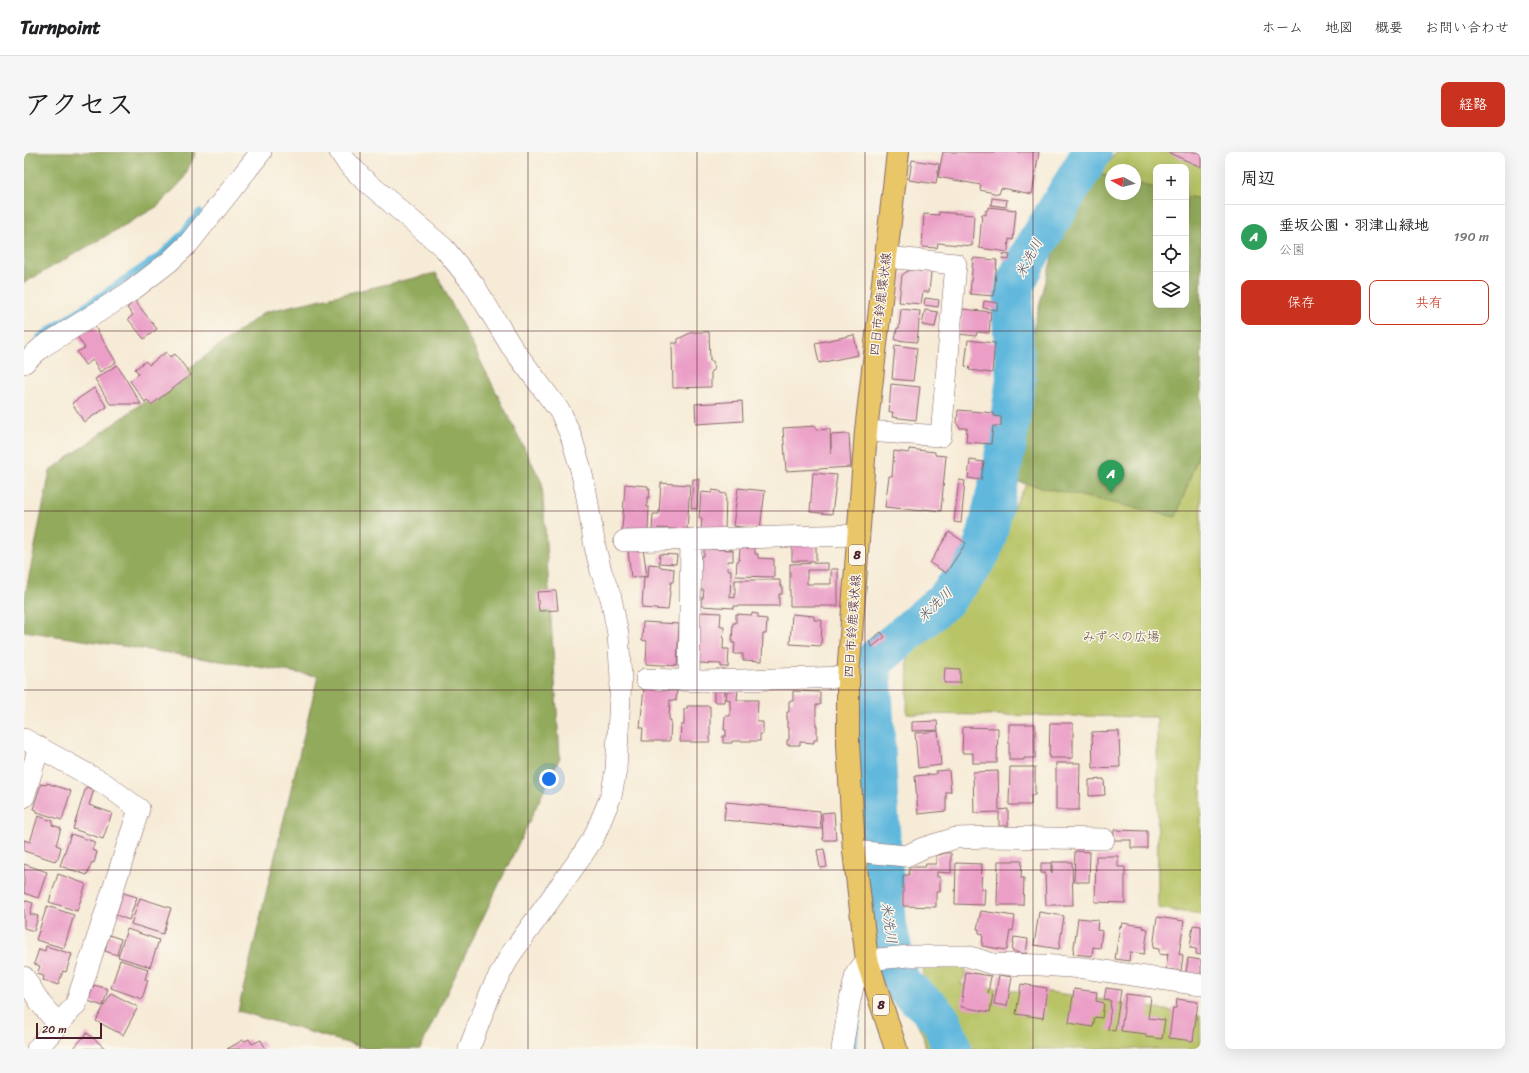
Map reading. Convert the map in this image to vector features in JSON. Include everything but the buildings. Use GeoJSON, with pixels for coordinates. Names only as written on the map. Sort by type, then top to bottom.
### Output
{"type":"FeatureCollection","features":[{"type":"Feature","properties":{"kind":"main road","name":"四日市鈴鹿環状線"},"geometry":{"type":"LineString","coordinates":[[896,1049],[874,959],[860,852],[848,744],[848,677],[866,431],[898,152]]}},
{"type":"Feature","properties":{"kind":"street"},"geometry":{"type":"LineString","coordinates":[[24,363],[42,347],[130,292],[169,262],[189,243],[262,152]]}},
{"type":"Feature","properties":{"kind":"street"},"geometry":{"type":"LineString","coordinates":[[340,152],[361,177],[444,248],[474,285],[511,346],[561,413],[571,436],[580,466],[595,547],[610,598],[618,634],[621,678],[616,770],[611,796],[594,837],[511,954],[492,989],[469,1049]]}},
{"type":"Feature","properties":{"kind":"street"},"geometry":{"type":"LineString","coordinates":[[866,431],[941,436],[956,264],[886,257]]}},
{"type":"Feature","properties":{"kind":"street"},"geometry":{"type":"LineString","coordinates":[[624,541],[859,535]]}},
{"type":"Feature","properties":{"kind":"street"},"geometry":{"type":"LineString","coordinates":[[689,680],[691,539]]}},
{"type":"Feature","properties":{"kind":"street"},"geometry":{"type":"LineString","coordinates":[[646,679],[703,681],[848,677]]}},
{"type":"Feature","properties":{"kind":"street"},"geometry":{"type":"LineString","coordinates":[[24,797],[32,743],[105,784],[139,809],[76,1004],[38,1049]]}},
{"type":"Feature","properties":{"kind":"street"},"geometry":{"type":"LineString","coordinates":[[860,852],[906,856],[923,848],[956,838],[1000,837],[1104,839]]}},
{"type":"Feature","properties":{"kind":"street"},"geometry":{"type":"LineString","coordinates":[[842,1049],[856,974],[874,959],[909,956],[967,956],[993,964],[1084,968],[1201,985]]}},
{"type":"Feature","properties":{"kind":"street"},"geometry":{"type":"LineString","coordinates":[[24,977],[41,1004],[58,1024]]}},
{"type":"Feature","properties":{"kind":"green space"},"geometry":{"type":"Polygon","coordinates":[[[24,152],[196,152],[183,180],[158,206],[24,283],[24,152]]]}},
{"type":"Feature","properties":{"kind":"green space","name":"みずべの広場"},"geometry":{"type":"Polygon","coordinates":[[[1116,152],[1171,152],[1201,162],[1201,915],[1158,908],[1157,717],[907,714],[908,651],[988,554],[1056,431],[1095,180],[1105,167],[1105,200],[1141,200],[1141,164],[1107,164],[1116,152]]]}},
{"type":"Feature","properties":{"kind":"green space"},"geometry":{"type":"Polygon","coordinates":[[[1076,168],[1105,175],[1105,200],[1141,200],[1141,184],[1153,187],[1153,308],[1189,308],[1189,197],[1201,199],[1201,447],[1176,517],[1005,479],[1035,322],[1076,168]]]}},
{"type":"Feature","properties":{"kind":"green space"},"geometry":{"type":"Polygon","coordinates":[[[436,273],[542,483],[560,757],[420,1049],[368,1049],[238,1011],[318,676],[24,631],[24,601],[50,471],[265,312],[436,273]]]}},
{"type":"Feature","properties":{"kind":"green space"},"geometry":{"type":"Polygon","coordinates":[[[924,960],[966,961],[965,976],[960,984],[1013,991],[1049,992],[1200,1016],[1201,1049],[926,1049],[923,1035],[913,1014],[893,994],[923,980],[924,960]]]}},
{"type":"Feature","properties":{"kind":"waterway","name":"米洗川"},"geometry":{"type":"LineString","coordinates":[[952,1049],[942,1022],[933,1011],[900,983],[887,926],[879,815],[871,663],[946,599],[967,573],[981,552],[987,535],[1006,448],[1016,379],[1012,313],[1016,282],[1029,256],[1092,152]]}},
{"type":"Feature","properties":{"kind":"waterway"},"geometry":{"type":"LineString","coordinates":[[40,337],[161,255],[182,234],[199,213]]}},
{"type":"Feature","properties":{"kind":"waterway"},"geometry":{"type":"LineString","coordinates":[[853,1049],[857,1020]]}},
{"type":"Feature","properties":{"kind":"place","name":"垂坂公園・羽津山緑地"},"geometry":{"type":"Point","coordinates":[1111,493]}}]}
